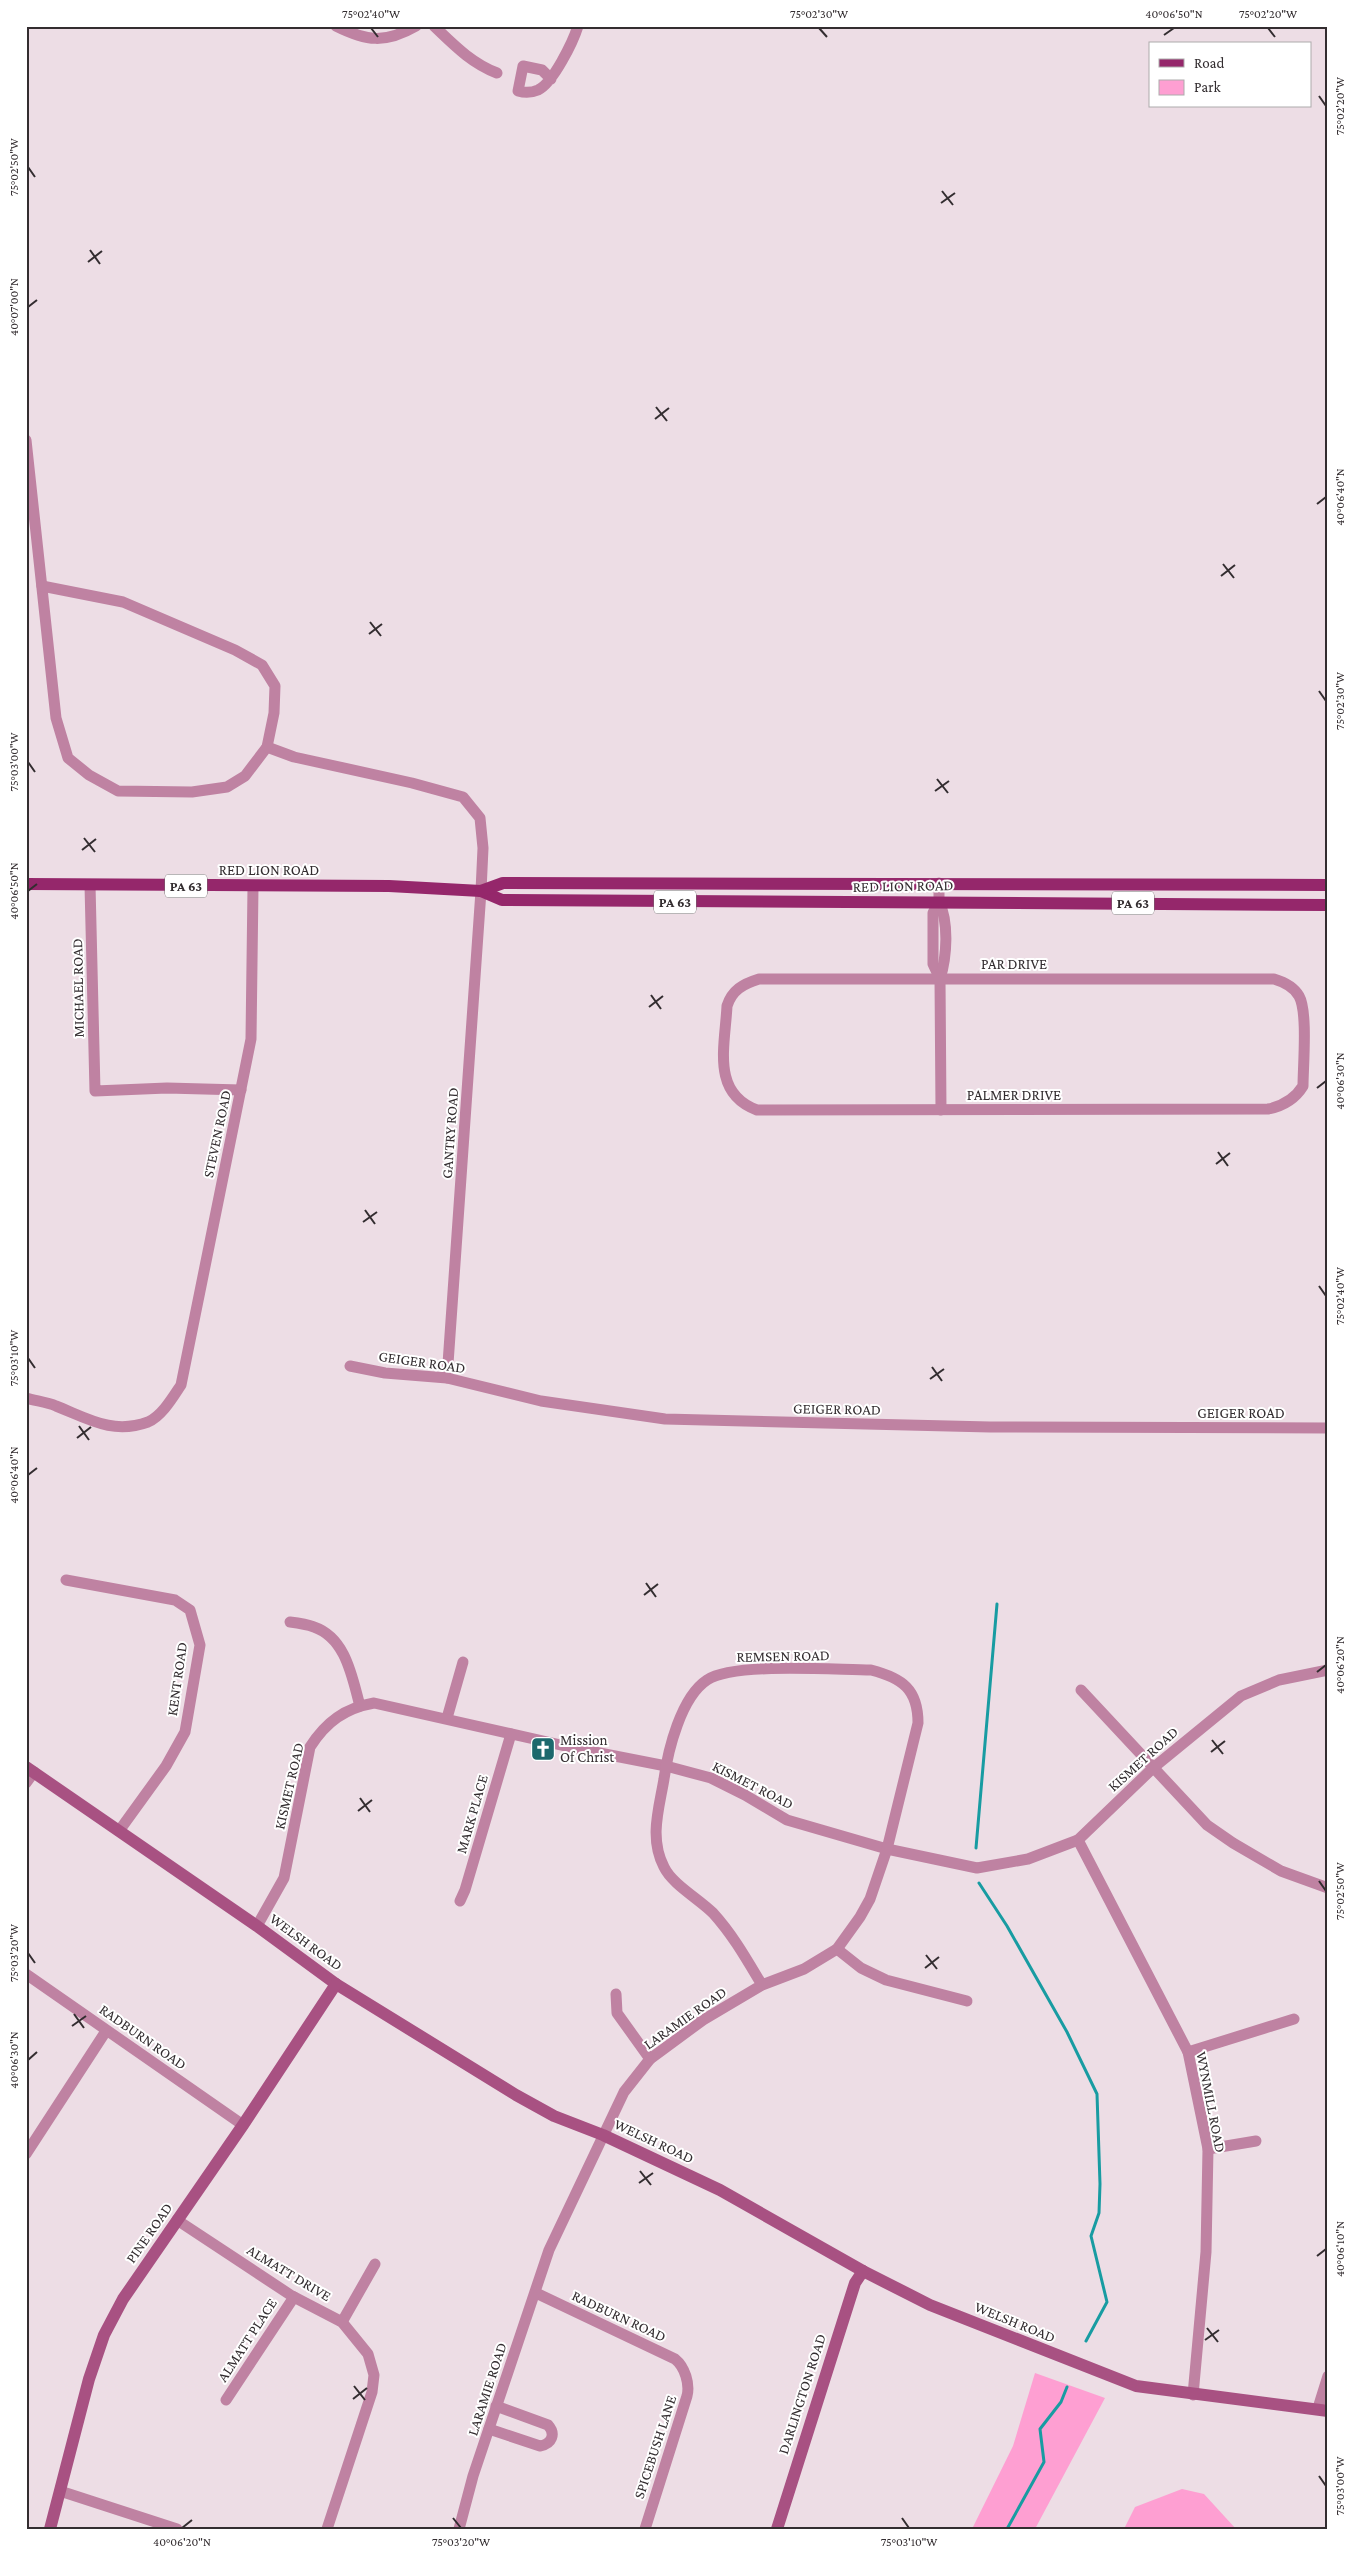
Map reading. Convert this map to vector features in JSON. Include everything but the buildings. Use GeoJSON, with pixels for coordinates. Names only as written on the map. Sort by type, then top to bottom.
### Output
{"type":"FeatureCollection","features":[{"type":"Feature","properties":{"kind":"main road","name":"RED LION ROAD"},"geometry":{"type":"LineString","coordinates":[[481,891],[503,884],[939,883],[1328,885]]}},
{"type":"Feature","properties":{"kind":"main road","name":"RED LION ROAD"},"geometry":{"type":"LineString","coordinates":[[26,884],[253,887],[389,886],[481,891],[502,900],[872,903],[938,901],[1328,905]]}},
{"type":"Feature","properties":{"kind":"main road","name":"WELSH ROAD"},"geometry":{"type":"LineString","coordinates":[[30,1769],[257,1926],[336,1984],[516,2095],[554,2116],[603,2135],[720,2190],[863,2271],[930,2305],[1136,2386],[1193,2395],[1323,2409]]}},
{"type":"Feature","properties":{"kind":"main road","name":"PINE ROAD"},"geometry":{"type":"LineString","coordinates":[[50,2529],[104,2335],[123,2299],[243,2125],[336,1984]]}},
{"type":"Feature","properties":{"kind":"main road","name":"DARLINGTON ROAD"},"geometry":{"type":"LineString","coordinates":[[777,2529],[855,2283],[863,2271]]}},
{"type":"Feature","properties":{"kind":"street"},"geometry":{"type":"LineString","coordinates":[[336,26],[354,35],[378,39],[390,38],[416,26]]}},
{"type":"Feature","properties":{"kind":"street"},"geometry":{"type":"LineString","coordinates":[[434,26],[465,56],[480,66],[497,72]]}},
{"type":"Feature","properties":{"kind":"street"},"geometry":{"type":"LineString","coordinates":[[551,79],[574,38],[578,26]]}},
{"type":"Feature","properties":{"kind":"street"},"geometry":{"type":"LineString","coordinates":[[26,440],[56,718],[68,758],[89,775],[118,791],[192,792],[227,787],[245,776],[267,747],[274,713],[275,686],[262,665],[235,650],[123,602],[42,586]]}},
{"type":"Feature","properties":{"kind":"street","name":"GANTRY ROAD"},"geometry":{"type":"LineString","coordinates":[[267,747],[294,756],[412,783],[463,798],[480,818],[483,848],[481,891],[447,1378]]}},
{"type":"Feature","properties":{"kind":"street"},"geometry":{"type":"LineString","coordinates":[[939,883],[938,901],[944,913],[945,963],[940,979],[941,1110]]}},
{"type":"Feature","properties":{"kind":"street","name":"MICHAEL ROAD"},"geometry":{"type":"LineString","coordinates":[[90,885],[95,1091],[166,1088],[241,1090]]}},
{"type":"Feature","properties":{"kind":"street","name":"STEVEN ROAD"},"geometry":{"type":"LineString","coordinates":[[26,1398],[55,1406],[95,1423],[122,1426],[149,1421],[167,1405],[181,1385],[251,1039],[253,887]]}},
{"type":"Feature","properties":{"kind":"street","name":"PAR DRIVE"},"geometry":{"type":"LineString","coordinates":[[738,1100],[729,1089],[724,1076],[727,1006],[736,989],[759,979],[1274,979],[1291,987],[1299,996],[1303,1008],[1303,1086],[1290,1099]]}},
{"type":"Feature","properties":{"kind":"street","name":"PALMER DRIVE"},"geometry":{"type":"LineString","coordinates":[[738,1100],[758,1110],[941,1110],[1268,1109],[1280,1106],[1290,1099]]}},
{"type":"Feature","properties":{"kind":"street","name":"GEIGER ROAD"},"geometry":{"type":"LineString","coordinates":[[350,1366],[385,1373],[447,1378],[541,1401],[665,1419],[990,1427],[1328,1428]]}},
{"type":"Feature","properties":{"kind":"street","name":"KENT ROAD"},"geometry":{"type":"LineString","coordinates":[[66,1580],[175,1600],[190,1610],[200,1645],[185,1732],[166,1766],[119,1831]]}},
{"type":"Feature","properties":{"kind":"street"},"geometry":{"type":"LineString","coordinates":[[290,1622],[314,1627],[332,1639],[346,1658],[360,1706]]}},
{"type":"Feature","properties":{"kind":"street"},"geometry":{"type":"LineString","coordinates":[[447,1718],[463,1662]]}},
{"type":"Feature","properties":{"kind":"street","name":"REMSEN ROAD"},"geometry":{"type":"LineString","coordinates":[[762,1985],[733,1937],[712,1912],[665,1869],[655,1848],[655,1832],[666,1766],[683,1711],[694,1693],[707,1680],[738,1669],[872,1670],[902,1681],[910,1691]]}},
{"type":"Feature","properties":{"kind":"street","name":"KISMET ROAD"},"geometry":{"type":"LineString","coordinates":[[257,1926],[284,1878],[310,1747],[321,1730],[338,1715],[360,1706],[374,1703],[666,1766],[711,1778],[745,1794],[787,1820],[886,1850],[977,1868],[1028,1859],[1078,1840],[1154,1768],[1241,1696],[1279,1680],[1328,1670]]}},
{"type":"Feature","properties":{"kind":"street"},"geometry":{"type":"LineString","coordinates":[[1081,1690],[1207,1825],[1233,1843],[1281,1871],[1328,1888]]}},
{"type":"Feature","properties":{"kind":"street","name":"LARAMIE ROAD"},"geometry":{"type":"LineString","coordinates":[[459,2529],[496,2406],[536,2293],[549,2250],[624,2092],[650,2059],[703,2020],[762,1985],[804,1969],[837,1949],[860,1917],[870,1899],[886,1850],[918,1723],[918,1708],[910,1691]]}},
{"type":"Feature","properties":{"kind":"street","name":"MARK PLACE"},"geometry":{"type":"LineString","coordinates":[[460,1901],[466,1890],[511,1734]]}},
{"type":"Feature","properties":{"kind":"street"},"geometry":{"type":"LineString","coordinates":[[26,1783],[30,1769]]}},
{"type":"Feature","properties":{"kind":"street","name":"WYNMILL ROAD"},"geometry":{"type":"LineString","coordinates":[[1078,1840],[1188,2052],[1208,2149],[1206,2252],[1193,2395]]}},
{"type":"Feature","properties":{"kind":"street"},"geometry":{"type":"LineString","coordinates":[[837,1949],[861,1968],[886,1980],[967,2001]]}},
{"type":"Feature","properties":{"kind":"street","name":"RADBURN ROAD"},"geometry":{"type":"LineString","coordinates":[[26,1974],[243,2125]]}},
{"type":"Feature","properties":{"kind":"street"},"geometry":{"type":"LineString","coordinates":[[616,1994],[617,2013],[650,2059]]}},
{"type":"Feature","properties":{"kind":"street"},"geometry":{"type":"LineString","coordinates":[[1188,2052],[1294,2019]]}},
{"type":"Feature","properties":{"kind":"street"},"geometry":{"type":"LineString","coordinates":[[26,2154],[106,2031]]}},
{"type":"Feature","properties":{"kind":"street"},"geometry":{"type":"LineString","coordinates":[[1208,2149],[1256,2141]]}},
{"type":"Feature","properties":{"kind":"street","name":"ALMATT DRIVE"},"geometry":{"type":"LineString","coordinates":[[177,2220],[294,2297],[342,2322],[368,2354],[374,2375],[372,2392],[327,2529]]}},
{"type":"Feature","properties":{"kind":"street"},"geometry":{"type":"LineString","coordinates":[[342,2322],[375,2264]]}},
{"type":"Feature","properties":{"kind":"street","name":"RADBURN ROAD"},"geometry":{"type":"LineString","coordinates":[[536,2293],[675,2360],[684,2373]]}},
{"type":"Feature","properties":{"kind":"street","name":"ALMATT PLACE"},"geometry":{"type":"LineString","coordinates":[[226,2400],[294,2297]]}},
{"type":"Feature","properties":{"kind":"street","name":"SPICEBUSH LANE"},"geometry":{"type":"LineString","coordinates":[[645,2529],[688,2396],[684,2373]]}},
{"type":"Feature","properties":{"kind":"street"},"geometry":{"type":"LineString","coordinates":[[1323,2409],[1328,2376]]}},
{"type":"Feature","properties":{"kind":"street"},"geometry":{"type":"LineString","coordinates":[[489,2429],[540,2446],[547,2444],[552,2437],[552,2430],[548,2425],[496,2406]]}},
{"type":"Feature","properties":{"kind":"street"},"geometry":{"type":"LineString","coordinates":[[60,2491],[177,2529]]}},
{"type":"Feature","properties":{"kind":"green space"},"geometry":{"type":"Polygon","coordinates":[[[1035,2373],[1105,2398],[1035,2529],[972,2529],[1013,2446],[1035,2373]]]}},
{"type":"Feature","properties":{"kind":"green space"},"geometry":{"type":"Polygon","coordinates":[[[1182,2489],[1204,2494],[1236,2529],[1124,2529],[1135,2507],[1182,2489]]]}},
{"type":"Feature","properties":{"kind":"waterway"},"geometry":{"type":"LineString","coordinates":[[976,1848],[997,1604]]}},
{"type":"Feature","properties":{"kind":"waterway"},"geometry":{"type":"LineString","coordinates":[[979,1883],[1007,1926],[1067,2032],[1097,2094],[1099,2213],[1091,2236],[1107,2302],[1086,2341]]}},
{"type":"Feature","properties":{"kind":"waterway"},"geometry":{"type":"LineString","coordinates":[[1007,2529],[1044,2462],[1040,2429],[1061,2402],[1067,2387]]}},
{"type":"Feature","properties":{"kind":"place","name":"Mission Of Christ"},"geometry":{"type":"Point","coordinates":[543,1749]}}]}
